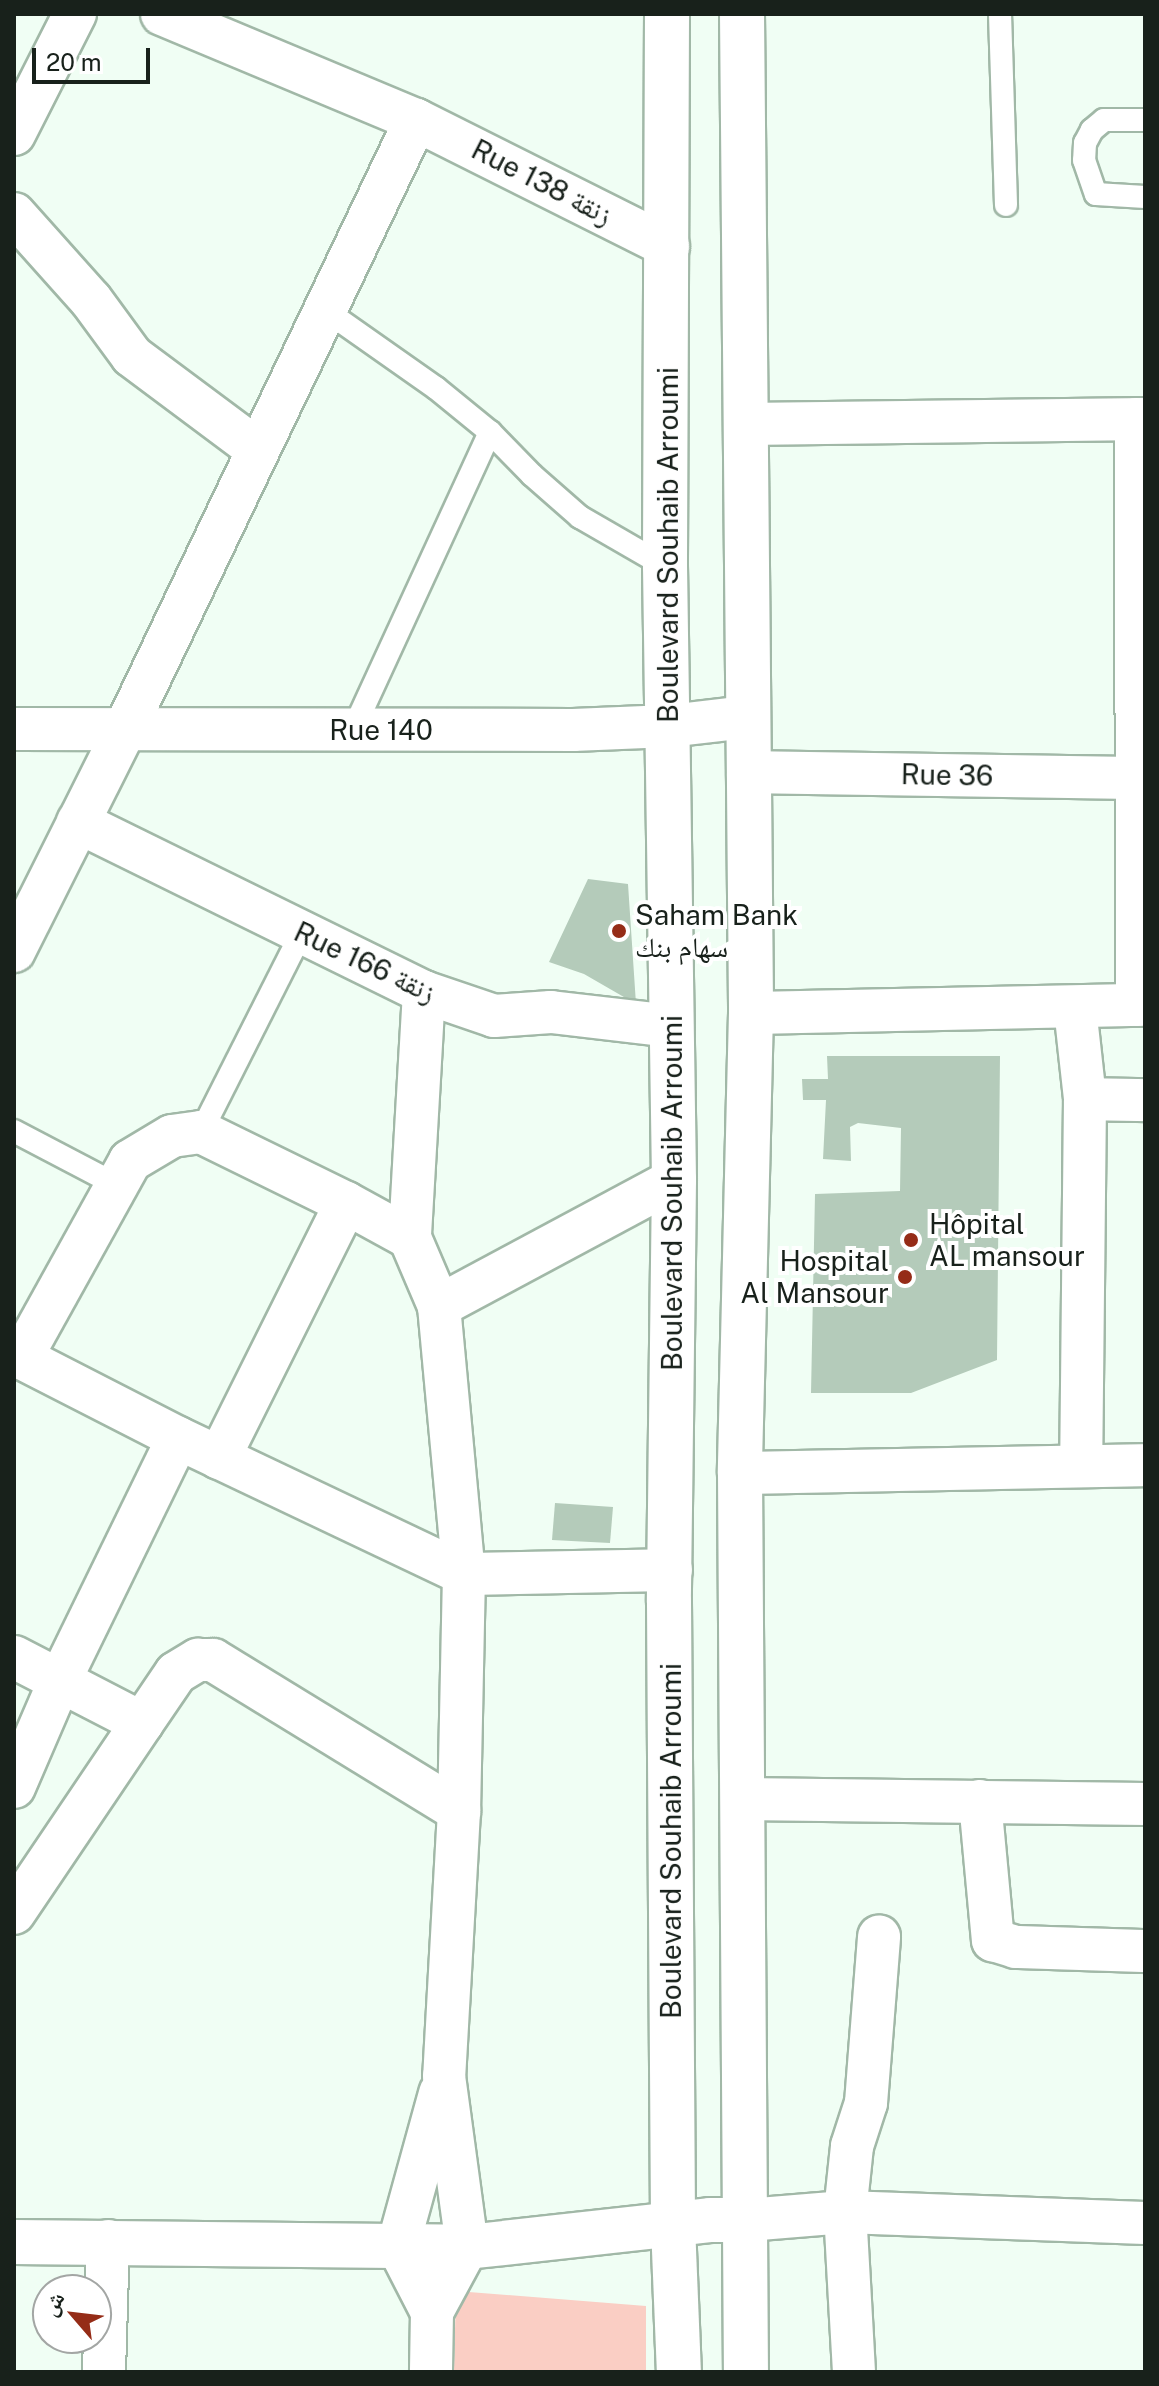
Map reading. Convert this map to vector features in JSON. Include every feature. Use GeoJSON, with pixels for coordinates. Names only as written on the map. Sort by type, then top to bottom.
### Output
{"type":"FeatureCollection","features":[{"type":"Feature","properties":{"kind":"street"},"geometry":{"type":"LineString","coordinates":[[14,134],[75,14]]}},
{"type":"Feature","properties":{"kind":"street","name":"Rue 138 زنقة"},"geometry":{"type":"LineString","coordinates":[[162,14],[416,120],[668,246]]}},
{"type":"Feature","properties":{"kind":"street","name":"Boulevard Souhaib Arroumi"},"geometry":{"type":"LineString","coordinates":[[667,14],[665,566],[674,1180],[671,1570],[673,2225],[679,2372]]}},
{"type":"Feature","properties":{"kind":"street"},"geometry":{"type":"LineString","coordinates":[[742,14],[751,1013],[740,1473],[746,2372]]}},
{"type":"Feature","properties":{"kind":"street"},"geometry":{"type":"LineString","coordinates":[[14,951],[125,729],[416,120]]}},
{"type":"Feature","properties":{"kind":"street"},"geometry":{"type":"LineString","coordinates":[[14,214],[91,300],[132,356],[258,450]]}},
{"type":"Feature","properties":{"kind":"street"},"geometry":{"type":"LineString","coordinates":[[746,424],[1140,419],[1141,1005],[751,1013]]}},
{"type":"Feature","properties":{"kind":"street"},"geometry":{"type":"LineString","coordinates":[[14,698],[70,729]]}},
{"type":"Feature","properties":{"kind":"street","name":"Rue 140"},"geometry":{"type":"LineString","coordinates":[[14,729],[573,730],[669,726],[747,717]]}},
{"type":"Feature","properties":{"kind":"street","name":"Rue 36"},"geometry":{"type":"LineString","coordinates":[[748,772],[1141,778]]}},
{"type":"Feature","properties":{"kind":"street","name":"Rue 166 زنقة"},"geometry":{"type":"LineString","coordinates":[[78,822],[424,992],[494,1016],[551,1012],[672,1026]]}},
{"type":"Feature","properties":{"kind":"street"},"geometry":{"type":"LineString","coordinates":[[424,992],[410,1238],[439,1306],[464,1574],[459,1811],[444,2076],[467,2247],[432,2312],[431,2372]]}},
{"type":"Feature","properties":{"kind":"street"},"geometry":{"type":"LineString","coordinates":[[1075,1008],[1085,1099],[1081,1465]]}},
{"type":"Feature","properties":{"kind":"street"},"geometry":{"type":"LineString","coordinates":[[1085,1099],[1145,1100]]}},
{"type":"Feature","properties":{"kind":"street"},"geometry":{"type":"LineString","coordinates":[[410,1238],[201,1132],[172,1136],[130,1161],[18,1356],[178,1438],[464,1574],[671,1570]]}},
{"type":"Feature","properties":{"kind":"street"},"geometry":{"type":"LineString","coordinates":[[439,1306],[674,1180]]}},
{"type":"Feature","properties":{"kind":"street"},"geometry":{"type":"LineString","coordinates":[[219,1458],[346,1203]]}},
{"type":"Feature","properties":{"kind":"street"},"geometry":{"type":"LineString","coordinates":[[14,1787],[60,1680],[178,1438]]}},
{"type":"Feature","properties":{"kind":"street"},"geometry":{"type":"LineString","coordinates":[[740,1473],[1145,1465]]}},
{"type":"Feature","properties":{"kind":"street"},"geometry":{"type":"LineString","coordinates":[[14,1657],[142,1723]]}},
{"type":"Feature","properties":{"kind":"street"},"geometry":{"type":"LineString","coordinates":[[16,1904],[176,1673],[198,1660],[213,1660],[459,1811]]}},
{"type":"Feature","properties":{"kind":"street"},"geometry":{"type":"LineString","coordinates":[[743,1799],[1145,1804]]}},
{"type":"Feature","properties":{"kind":"street"},"geometry":{"type":"LineString","coordinates":[[980,1801],[993,1940],[1016,1947],[1145,1951]]}},
{"type":"Feature","properties":{"kind":"street"},"geometry":{"type":"LineString","coordinates":[[854,2372],[845,2212],[852,2146],[866,2103],[879,1937]]}},
{"type":"Feature","properties":{"kind":"street"},"geometry":{"type":"LineString","coordinates":[[432,2312],[398,2246],[444,2076]]}},
{"type":"Feature","properties":{"kind":"street"},"geometry":{"type":"LineString","coordinates":[[14,2242],[467,2247],[673,2225],[845,2212],[1145,2223]]}},
{"type":"Feature","properties":{"kind":"street"},"geometry":{"type":"LineString","coordinates":[[104,2372],[108,2241]]}},
{"type":"Feature","properties":{"kind":"lane"},"geometry":{"type":"LineString","coordinates":[[1000,14],[1006,205]]}},
{"type":"Feature","properties":{"kind":"lane"},"geometry":{"type":"LineString","coordinates":[[1145,120],[1104,120],[1085,143],[1084,160],[1096,194],[1145,197]]}},
{"type":"Feature","properties":{"kind":"lane"},"geometry":{"type":"LineString","coordinates":[[325,310],[436,388],[490,432],[532,475],[580,517],[665,566]]}},
{"type":"Feature","properties":{"kind":"lane"},"geometry":{"type":"LineString","coordinates":[[353,730],[490,432]]}},
{"type":"Feature","properties":{"kind":"lane"},"geometry":{"type":"LineString","coordinates":[[201,1132],[302,932]]}},
{"type":"Feature","properties":{"kind":"lane"},"geometry":{"type":"LineString","coordinates":[[14,1131],[117,1185]]}},
{"type":"Feature","properties":{"kind":"shaded area"},"geometry":{"type":"Polygon","coordinates":[[[456,2291],[646,2306],[646,2372],[454,2372],[456,2291]]]}},
{"type":"Feature","properties":{"kind":"building"},"geometry":{"type":"Polygon","coordinates":[[[588,879],[628,884],[636,1004],[584,974],[549,962],[588,879]]]}},
{"type":"Feature","properties":{"kind":"building","name":"Hospital Al Mansour"},"geometry":{"type":"Polygon","coordinates":[[[827,1056],[1000,1056],[997,1360],[911,1393],[811,1393],[815,1194],[900,1191],[901,1128],[858,1123],[850,1127],[851,1161],[823,1159],[826,1100],[803,1100],[802,1079],[828,1079],[827,1056]]]}},
{"type":"Feature","properties":{"kind":"building"},"geometry":{"type":"Polygon","coordinates":[[[555,1503],[613,1507],[610,1543],[552,1540],[555,1503]]]}},
{"type":"Feature","properties":{"kind":"place","name":"Saham Bank سهام بنك"},"geometry":{"type":"Point","coordinates":[619,931]}},
{"type":"Feature","properties":{"kind":"place","name":"Hôpital AL mansour"},"geometry":{"type":"Point","coordinates":[911,1240]}},
{"type":"Feature","properties":{"kind":"place","name":"Hospital Al Mansour"},"geometry":{"type":"Point","coordinates":[905,1277]}}]}
